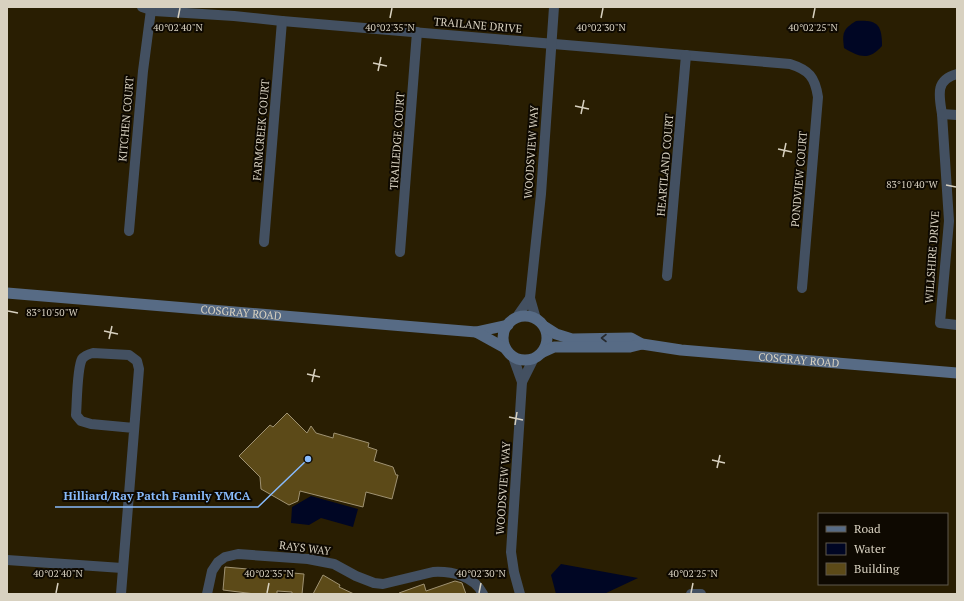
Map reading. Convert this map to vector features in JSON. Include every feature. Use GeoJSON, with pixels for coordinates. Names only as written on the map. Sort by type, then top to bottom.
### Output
{"type":"FeatureCollection","features":[{"type":"Feature","properties":{"kind":"main road","name":"COSGRAY ROAD"},"geometry":{"type":"LineString","coordinates":[[7,293],[476,332],[512,321]]}},
{"type":"Feature","properties":{"kind":"main road"},"geometry":{"type":"LineString","coordinates":[[526,316],[536,319],[545,327],[547,333],[547,343],[543,352],[533,360],[519,360],[513,357],[505,348],[503,336],[512,321],[526,316]]}},
{"type":"Feature","properties":{"kind":"main road","name":"COSGRAY ROAD"},"geometry":{"type":"LineString","coordinates":[[545,327],[556,334],[572,339],[631,338],[642,344],[681,350],[957,373]]}},
{"type":"Feature","properties":{"kind":"main road","name":"COSGRAY ROAD"},"geometry":{"type":"LineString","coordinates":[[476,332],[505,348]]}},
{"type":"Feature","properties":{"kind":"main road","name":"COSGRAY ROAD"},"geometry":{"type":"LineString","coordinates":[[543,352],[554,347],[630,347],[642,344]]}},
{"type":"Feature","properties":{"kind":"street","name":"WOODSVIEW WAY"},"geometry":{"type":"LineString","coordinates":[[536,319],[530,298],[540,194],[554,7]]}},
{"type":"Feature","properties":{"kind":"street","name":"TRAILANE DRIVE"},"geometry":{"type":"LineString","coordinates":[[146,9],[790,64],[800,67],[810,74]]}},
{"type":"Feature","properties":{"kind":"street","name":"KITCHEN COURT"},"geometry":{"type":"LineString","coordinates":[[129,230],[142,78],[146,9]]}},
{"type":"Feature","properties":{"kind":"street","name":"FARMCREEK COURT"},"geometry":{"type":"LineString","coordinates":[[264,242],[282,21]]}},
{"type":"Feature","properties":{"kind":"street","name":"TRAILEDGE COURT"},"geometry":{"type":"LineString","coordinates":[[400,252],[417,32]]}},
{"type":"Feature","properties":{"kind":"street","name":"HEARTLAND COURT"},"geometry":{"type":"LineString","coordinates":[[667,276],[686,55]]}},
{"type":"Feature","properties":{"kind":"street","name":"PONDVIEW COURT"},"geometry":{"type":"LineString","coordinates":[[802,288],[818,97],[816,84],[810,74]]}},
{"type":"Feature","properties":{"kind":"street","name":"WILLSHIRE DRIVE"},"geometry":{"type":"LineString","coordinates":[[953,75],[943,82],[939,98],[952,206],[952,229],[940,323],[957,324]]}},
{"type":"Feature","properties":{"kind":"street"},"geometry":{"type":"LineString","coordinates":[[942,114],[957,114]]}},
{"type":"Feature","properties":{"kind":"street","name":"WOODSVIEW WAY"},"geometry":{"type":"LineString","coordinates":[[512,321],[530,298]]}},
{"type":"Feature","properties":{"kind":"street"},"geometry":{"type":"LineString","coordinates":[[121,594],[139,369],[137,360],[129,355],[87,354],[82,359],[80,368],[76,415],[81,421],[91,424],[134,428]]}},
{"type":"Feature","properties":{"kind":"street","name":"WOODSVIEW WAY"},"geometry":{"type":"LineString","coordinates":[[513,357],[522,382]]}},
{"type":"Feature","properties":{"kind":"street","name":"WOODSVIEW WAY"},"geometry":{"type":"LineString","coordinates":[[520,594],[514,572],[511,552],[522,382],[533,360]]}},
{"type":"Feature","properties":{"kind":"street","name":"RAYS WAY"},"geometry":{"type":"LineString","coordinates":[[207,594],[212,571],[218,562],[225,557],[238,554],[308,559],[334,564],[356,576],[374,583],[383,584],[441,571],[470,578],[478,585],[483,594]]}},
{"type":"Feature","properties":{"kind":"street"},"geometry":{"type":"LineString","coordinates":[[7,560],[122,568]]}},
{"type":"Feature","properties":{"kind":"street"},"geometry":{"type":"LineString","coordinates":[[692,594],[701,594]]}},
{"type":"Feature","properties":{"kind":"water"},"geometry":{"type":"Polygon","coordinates":[[[856,21],[869,21],[877,25],[879,28],[882,46],[873,54],[864,56],[854,54],[844,48],[844,32],[848,26],[856,21]]]}},
{"type":"Feature","properties":{"kind":"water"},"geometry":{"type":"Polygon","coordinates":[[[311,496],[358,509],[353,527],[321,518],[309,525],[291,523],[292,507],[311,496]]]}},
{"type":"Feature","properties":{"kind":"water"},"geometry":{"type":"Polygon","coordinates":[[[561,564],[638,578],[604,594],[556,594],[551,575],[561,564]]]}},
{"type":"Feature","properties":{"kind":"building"},"geometry":{"type":"Polygon","coordinates":[[[287,413],[307,433],[311,426],[316,433],[333,438],[334,433],[369,443],[368,447],[377,450],[374,461],[393,467],[396,475],[398,475],[392,499],[366,492],[363,507],[300,491],[298,501],[289,505],[261,489],[260,477],[239,456],[270,425],[273,427],[287,413]]]}},
{"type":"Feature","properties":{"kind":"building"},"geometry":{"type":"Polygon","coordinates":[[[225,567],[304,574],[302,594],[277,591],[277,594],[255,594],[223,590],[225,567]]]}},
{"type":"Feature","properties":{"kind":"building"},"geometry":{"type":"Polygon","coordinates":[[[323,575],[340,585],[339,587],[354,594],[313,594],[323,575]]]}},
{"type":"Feature","properties":{"kind":"building"},"geometry":{"type":"Polygon","coordinates":[[[455,581],[462,583],[466,594],[399,594],[424,584],[426,591],[455,581]]]}},
{"type":"Feature","properties":{"kind":"place","name":"Hilliard/Ray Patch Family YMCA"},"geometry":{"type":"Point","coordinates":[308,459]}}]}
